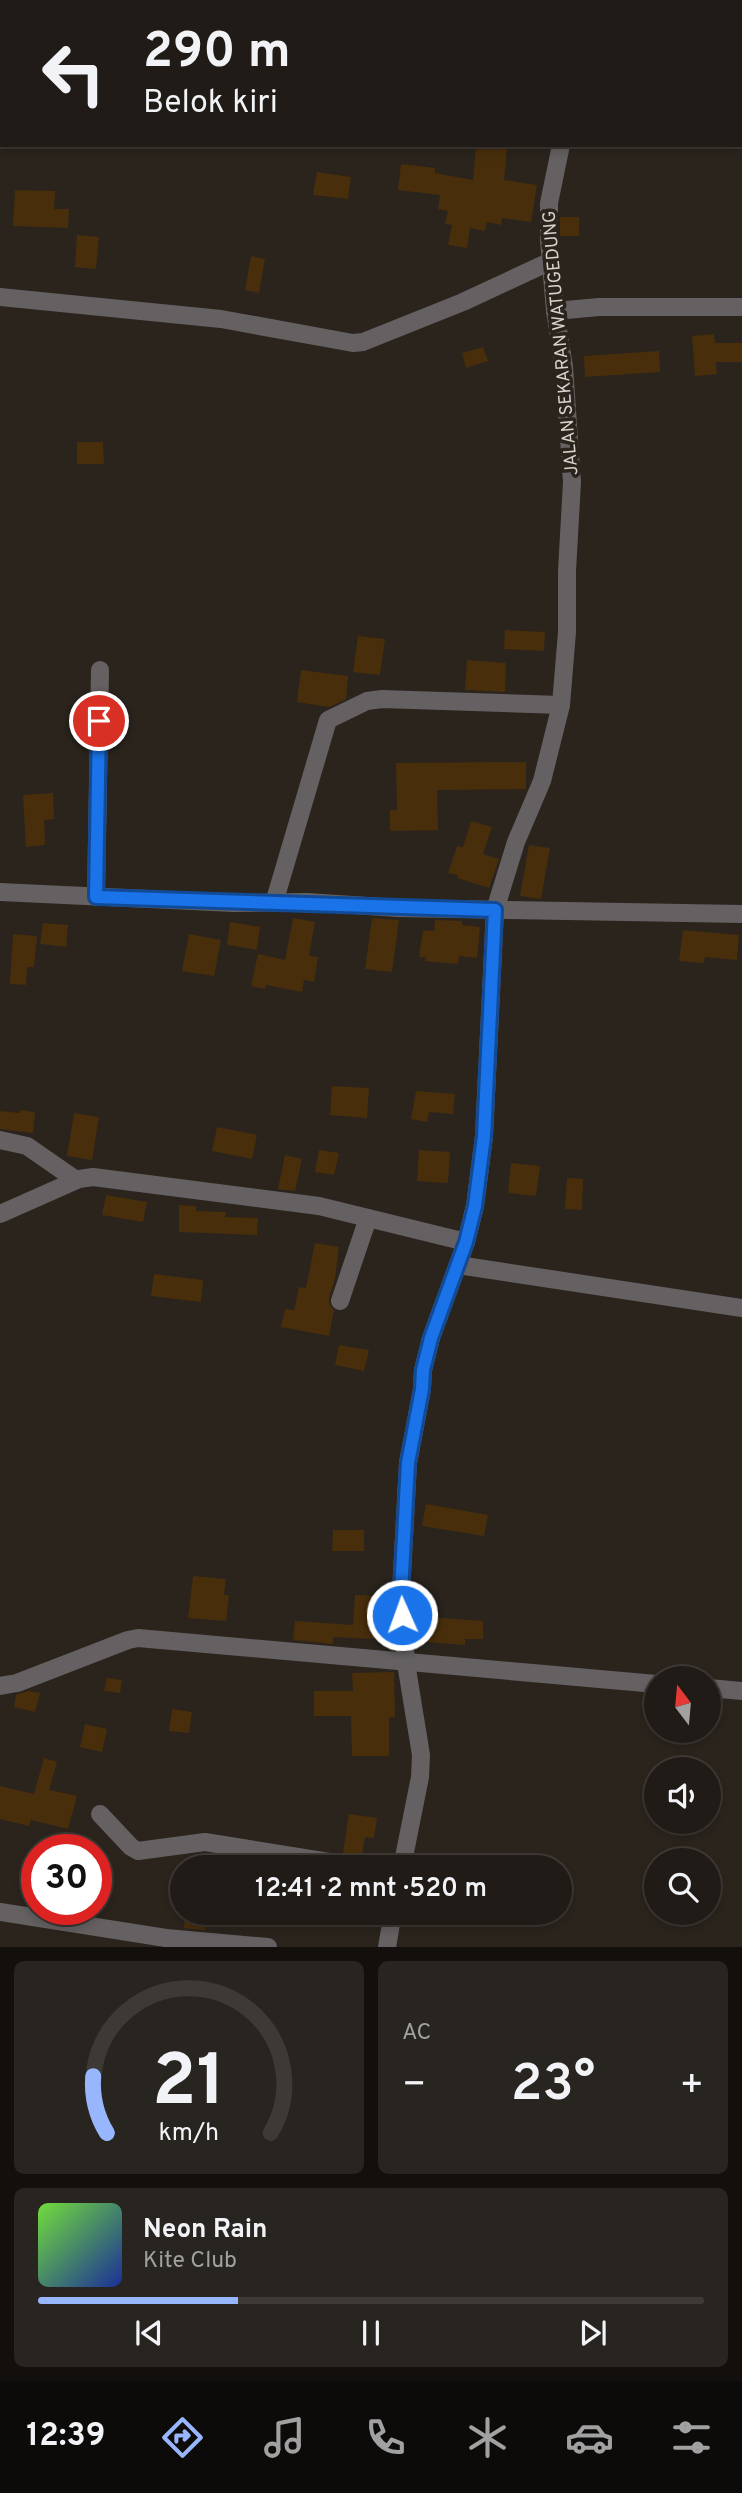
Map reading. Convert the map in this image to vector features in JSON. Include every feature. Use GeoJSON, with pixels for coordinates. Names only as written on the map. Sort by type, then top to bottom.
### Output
{"type":"FeatureCollection","features":[{"type":"Feature","properties":{"kind":"street","name":"JALAN SEKARAN WATUGEDUNG"},"geometry":{"type":"LineString","coordinates":[[404,1855],[421,1755],[406,1663],[401,1592],[408,1463],[431,1338],[466,1242],[475,1206],[484,1136],[495,910],[516,842],[542,781],[561,705],[568,632],[567,571],[572,482],[564,367],[555,312],[549,202],[561,147]]}},
{"type":"Feature","properties":{"kind":"street"},"geometry":{"type":"LineString","coordinates":[[0,297],[221,319],[353,343],[363,342],[463,302],[551,261]]}},
{"type":"Feature","properties":{"kind":"street"},"geometry":{"type":"LineString","coordinates":[[555,312],[611,307],[742,307]]}},
{"type":"Feature","properties":{"kind":"street"},"geometry":{"type":"LineString","coordinates":[[96,897],[100,670]]}},
{"type":"Feature","properties":{"kind":"street"},"geometry":{"type":"LineString","coordinates":[[274,903],[328,720],[367,701],[382,699],[561,705]]}},
{"type":"Feature","properties":{"kind":"street"},"geometry":{"type":"LineString","coordinates":[[0,892],[495,910],[742,914]]}},
{"type":"Feature","properties":{"kind":"street"},"geometry":{"type":"LineString","coordinates":[[0,1140],[27,1146],[76,1181]]}},
{"type":"Feature","properties":{"kind":"street"},"geometry":{"type":"LineString","coordinates":[[0,1214],[76,1181],[93,1177],[319,1206],[466,1242]]}},
{"type":"Feature","properties":{"kind":"street"},"geometry":{"type":"LineString","coordinates":[[340,1301],[368,1218]]}},
{"type":"Feature","properties":{"kind":"street"},"geometry":{"type":"LineString","coordinates":[[458,1265],[742,1308]]}},
{"type":"Feature","properties":{"kind":"street"},"geometry":{"type":"LineString","coordinates":[[0,1686],[17,1683],[138,1638],[644,1683]]}},
{"type":"Feature","properties":{"kind":"street"},"geometry":{"type":"LineString","coordinates":[[721,1689],[742,1691]]}},
{"type":"Feature","properties":{"kind":"street"},"geometry":{"type":"LineString","coordinates":[[100,1814],[138,1851],[205,1842],[286,1855]]}},
{"type":"Feature","properties":{"kind":"street"},"geometry":{"type":"LineString","coordinates":[[0,1912],[166,1938],[268,1947]]}},
{"type":"Feature","properties":{"kind":"street"},"geometry":{"type":"LineString","coordinates":[[387,1947],[391,1925]]}},
{"type":"Feature","properties":{"kind":"building"},"geometry":{"type":"Polygon","coordinates":[[[476,147],[507,149],[504,180],[537,185],[531,222],[502,218],[501,225],[487,222],[485,231],[470,228],[467,248],[448,245],[452,225],[445,224],[448,211],[438,209],[440,195],[398,190],[401,164],[435,168],[435,173],[473,180],[476,147]]]}},
{"type":"Feature","properties":{"kind":"building"},"geometry":{"type":"Polygon","coordinates":[[[317,172],[351,177],[348,199],[313,195],[317,172]]]}},
{"type":"Feature","properties":{"kind":"building"},"geometry":{"type":"Polygon","coordinates":[[[15,190],[55,191],[54,209],[69,209],[68,228],[13,226],[15,190]]]}},
{"type":"Feature","properties":{"kind":"building"},"geometry":{"type":"Polygon","coordinates":[[[560,217],[579,217],[579,236],[560,236],[560,217]]]}},
{"type":"Feature","properties":{"kind":"building"},"geometry":{"type":"Polygon","coordinates":[[[77,235],[99,237],[96,269],[75,267],[77,235]]]}},
{"type":"Feature","properties":{"kind":"building"},"geometry":{"type":"Polygon","coordinates":[[[251,256],[265,259],[259,293],[245,290],[251,256]]]}},
{"type":"Feature","properties":{"kind":"building"},"geometry":{"type":"Polygon","coordinates":[[[714,334],[715,343],[742,343],[742,362],[716,362],[717,374],[695,376],[692,336],[714,334]]]}},
{"type":"Feature","properties":{"kind":"building"},"geometry":{"type":"Polygon","coordinates":[[[483,347],[488,361],[466,368],[462,353],[483,347]]]}},
{"type":"Feature","properties":{"kind":"building"},"geometry":{"type":"Polygon","coordinates":[[[659,351],[660,372],[585,377],[584,356],[659,351]]]}},
{"type":"Feature","properties":{"kind":"building"},"geometry":{"type":"Polygon","coordinates":[[[77,442],[103,442],[104,464],[77,464],[77,442]]]}},
{"type":"Feature","properties":{"kind":"building"},"geometry":{"type":"Polygon","coordinates":[[[505,630],[545,632],[544,651],[504,649],[505,630]]]}},
{"type":"Feature","properties":{"kind":"building"},"geometry":{"type":"Polygon","coordinates":[[[358,636],[385,639],[380,675],[353,672],[358,636]]]}},
{"type":"Feature","properties":{"kind":"building"},"geometry":{"type":"Polygon","coordinates":[[[467,660],[506,663],[505,692],[465,690],[467,660]]]}},
{"type":"Feature","properties":{"kind":"building"},"geometry":{"type":"Polygon","coordinates":[[[301,670],[348,676],[346,699],[330,707],[297,702],[301,670]]]}},
{"type":"Feature","properties":{"kind":"building"},"geometry":{"type":"Polygon","coordinates":[[[526,762],[526,789],[437,790],[438,830],[390,831],[390,810],[397,810],[396,763],[526,762]]]}},
{"type":"Feature","properties":{"kind":"building"},"geometry":{"type":"Polygon","coordinates":[[[53,793],[54,819],[44,820],[45,845],[26,847],[23,795],[53,793]]]}},
{"type":"Feature","properties":{"kind":"building"},"geometry":{"type":"Polygon","coordinates":[[[471,821],[492,827],[483,854],[499,859],[489,888],[448,873],[457,846],[463,847],[471,821]]]}},
{"type":"Feature","properties":{"kind":"building"},"geometry":{"type":"Polygon","coordinates":[[[529,845],[550,848],[541,899],[520,896],[529,845]]]}},
{"type":"Feature","properties":{"kind":"building"},"geometry":{"type":"Polygon","coordinates":[[[293,918],[315,922],[309,956],[318,957],[314,982],[304,980],[302,992],[266,985],[265,989],[251,986],[258,954],[285,960],[293,918]]]}},
{"type":"Feature","properties":{"kind":"building"},"geometry":{"type":"Polygon","coordinates":[[[372,918],[399,920],[392,972],[365,969],[372,918]]]}},
{"type":"Feature","properties":{"kind":"building"},"geometry":{"type":"Polygon","coordinates":[[[435,920],[462,921],[462,925],[480,927],[477,958],[459,956],[458,964],[425,961],[426,957],[419,957],[423,930],[434,931],[435,920]]]}},
{"type":"Feature","properties":{"kind":"building"},"geometry":{"type":"Polygon","coordinates":[[[230,922],[260,927],[257,950],[227,945],[230,922]]]}},
{"type":"Feature","properties":{"kind":"building"},"geometry":{"type":"Polygon","coordinates":[[[43,923],[68,925],[66,947],[40,944],[43,923]]]}},
{"type":"Feature","properties":{"kind":"building"},"geometry":{"type":"Polygon","coordinates":[[[683,930],[739,935],[737,960],[705,957],[704,963],[679,961],[683,930]]]}},
{"type":"Feature","properties":{"kind":"building"},"geometry":{"type":"Polygon","coordinates":[[[13,934],[37,936],[34,967],[27,967],[26,985],[10,984],[13,934]]]}},
{"type":"Feature","properties":{"kind":"building"},"geometry":{"type":"Polygon","coordinates":[[[189,934],[221,940],[214,976],[182,971],[189,934]]]}},
{"type":"Feature","properties":{"kind":"building"},"geometry":{"type":"Polygon","coordinates":[[[332,1086],[369,1088],[367,1118],[330,1115],[332,1086]]]}},
{"type":"Feature","properties":{"kind":"building"},"geometry":{"type":"Polygon","coordinates":[[[416,1091],[455,1094],[453,1114],[429,1112],[427,1122],[411,1119],[416,1091]]]}},
{"type":"Feature","properties":{"kind":"building"},"geometry":{"type":"Polygon","coordinates":[[[20,1110],[35,1112],[33,1133],[0,1129],[0,1111],[20,1113],[20,1110]]]}},
{"type":"Feature","properties":{"kind":"building"},"geometry":{"type":"Polygon","coordinates":[[[74,1113],[99,1117],[92,1160],[67,1156],[74,1113]]]}},
{"type":"Feature","properties":{"kind":"building"},"geometry":{"type":"Polygon","coordinates":[[[217,1127],[257,1135],[252,1159],[212,1151],[217,1127]]]}},
{"type":"Feature","properties":{"kind":"building"},"geometry":{"type":"Polygon","coordinates":[[[319,1150],[339,1153],[334,1175],[315,1172],[319,1150]]]}},
{"type":"Feature","properties":{"kind":"building"},"geometry":{"type":"Polygon","coordinates":[[[419,1150],[450,1152],[448,1183],[417,1181],[419,1150]]]}},
{"type":"Feature","properties":{"kind":"building"},"geometry":{"type":"Polygon","coordinates":[[[285,1155],[302,1159],[295,1191],[278,1189],[285,1155]]]}},
{"type":"Feature","properties":{"kind":"building"},"geometry":{"type":"Polygon","coordinates":[[[511,1163],[540,1166],[536,1196],[508,1193],[511,1163]]]}},
{"type":"Feature","properties":{"kind":"building"},"geometry":{"type":"Polygon","coordinates":[[[567,1178],[583,1179],[582,1210],[565,1209],[567,1178]]]}},
{"type":"Feature","properties":{"kind":"building"},"geometry":{"type":"Polygon","coordinates":[[[106,1195],[147,1202],[143,1222],[102,1215],[106,1195]]]}},
{"type":"Feature","properties":{"kind":"building"},"geometry":{"type":"Polygon","coordinates":[[[179,1205],[196,1206],[196,1211],[226,1212],[225,1217],[258,1218],[257,1235],[179,1232],[179,1205]]]}},
{"type":"Feature","properties":{"kind":"building"},"geometry":{"type":"Polygon","coordinates":[[[315,1243],[339,1247],[335,1279],[329,1298],[329,1304],[334,1310],[329,1336],[281,1327],[285,1309],[294,1310],[299,1287],[306,1288],[315,1243]]]}},
{"type":"Feature","properties":{"kind":"building"},"geometry":{"type":"Polygon","coordinates":[[[154,1274],[203,1280],[201,1302],[151,1296],[154,1274]]]}},
{"type":"Feature","properties":{"kind":"building"},"geometry":{"type":"Polygon","coordinates":[[[339,1345],[369,1350],[364,1371],[335,1365],[339,1345]]]}},
{"type":"Feature","properties":{"kind":"building"},"geometry":{"type":"Polygon","coordinates":[[[426,1504],[488,1515],[484,1536],[422,1526],[426,1504]]]}},
{"type":"Feature","properties":{"kind":"building"},"geometry":{"type":"Polygon","coordinates":[[[333,1530],[364,1530],[364,1551],[332,1551],[333,1530]]]}},
{"type":"Feature","properties":{"kind":"building"},"geometry":{"type":"Polygon","coordinates":[[[193,1576],[226,1579],[224,1595],[229,1595],[226,1621],[188,1618],[193,1576]]]}},
{"type":"Feature","properties":{"kind":"building"},"geometry":{"type":"Polygon","coordinates":[[[355,1595],[378,1596],[375,1639],[333,1637],[333,1644],[293,1640],[295,1621],[353,1625],[355,1595]]]}},
{"type":"Feature","properties":{"kind":"building"},"geometry":{"type":"Polygon","coordinates":[[[428,1617],[483,1621],[483,1639],[465,1639],[465,1645],[426,1642],[428,1617]]]}},
{"type":"Feature","properties":{"kind":"building"},"geometry":{"type":"Polygon","coordinates":[[[394,1672],[395,1717],[389,1717],[389,1756],[352,1756],[351,1716],[314,1716],[314,1691],[353,1691],[352,1673],[394,1672]]]}},
{"type":"Feature","properties":{"kind":"building"},"geometry":{"type":"Polygon","coordinates":[[[107,1678],[122,1680],[120,1693],[104,1691],[107,1678]]]}},
{"type":"Feature","properties":{"kind":"building"},"geometry":{"type":"Polygon","coordinates":[[[28,1691],[40,1693],[35,1712],[14,1707],[16,1695],[28,1691]]]}},
{"type":"Feature","properties":{"kind":"building"},"geometry":{"type":"Polygon","coordinates":[[[172,1709],[192,1712],[189,1733],[169,1731],[172,1709]]]}},
{"type":"Feature","properties":{"kind":"building"},"geometry":{"type":"Polygon","coordinates":[[[85,1724],[107,1729],[102,1752],[80,1747],[85,1724]]]}},
{"type":"Feature","properties":{"kind":"building"},"geometry":{"type":"Polygon","coordinates":[[[44,1758],[57,1762],[49,1790],[77,1796],[68,1829],[31,1820],[29,1826],[0,1819],[0,1786],[34,1794],[44,1758]]]}},
{"type":"Feature","properties":{"kind":"building"},"geometry":{"type":"Polygon","coordinates":[[[349,1814],[377,1818],[374,1838],[365,1837],[362,1855],[343,1853],[349,1814]]]}},
{"type":"Feature","properties":{"kind":"building"},"geometry":{"type":"Polygon","coordinates":[[[184,1925],[205,1925],[205,1930],[184,1928],[184,1925]]]}},
{"type":"Feature","properties":{"kind":"route"},"geometry":{"type":"LineString","coordinates":[[99,721],[96,897],[495,910],[484,1136],[475,1206],[466,1242],[431,1338],[423,1370],[408,1463],[402,1615]]}}]}
